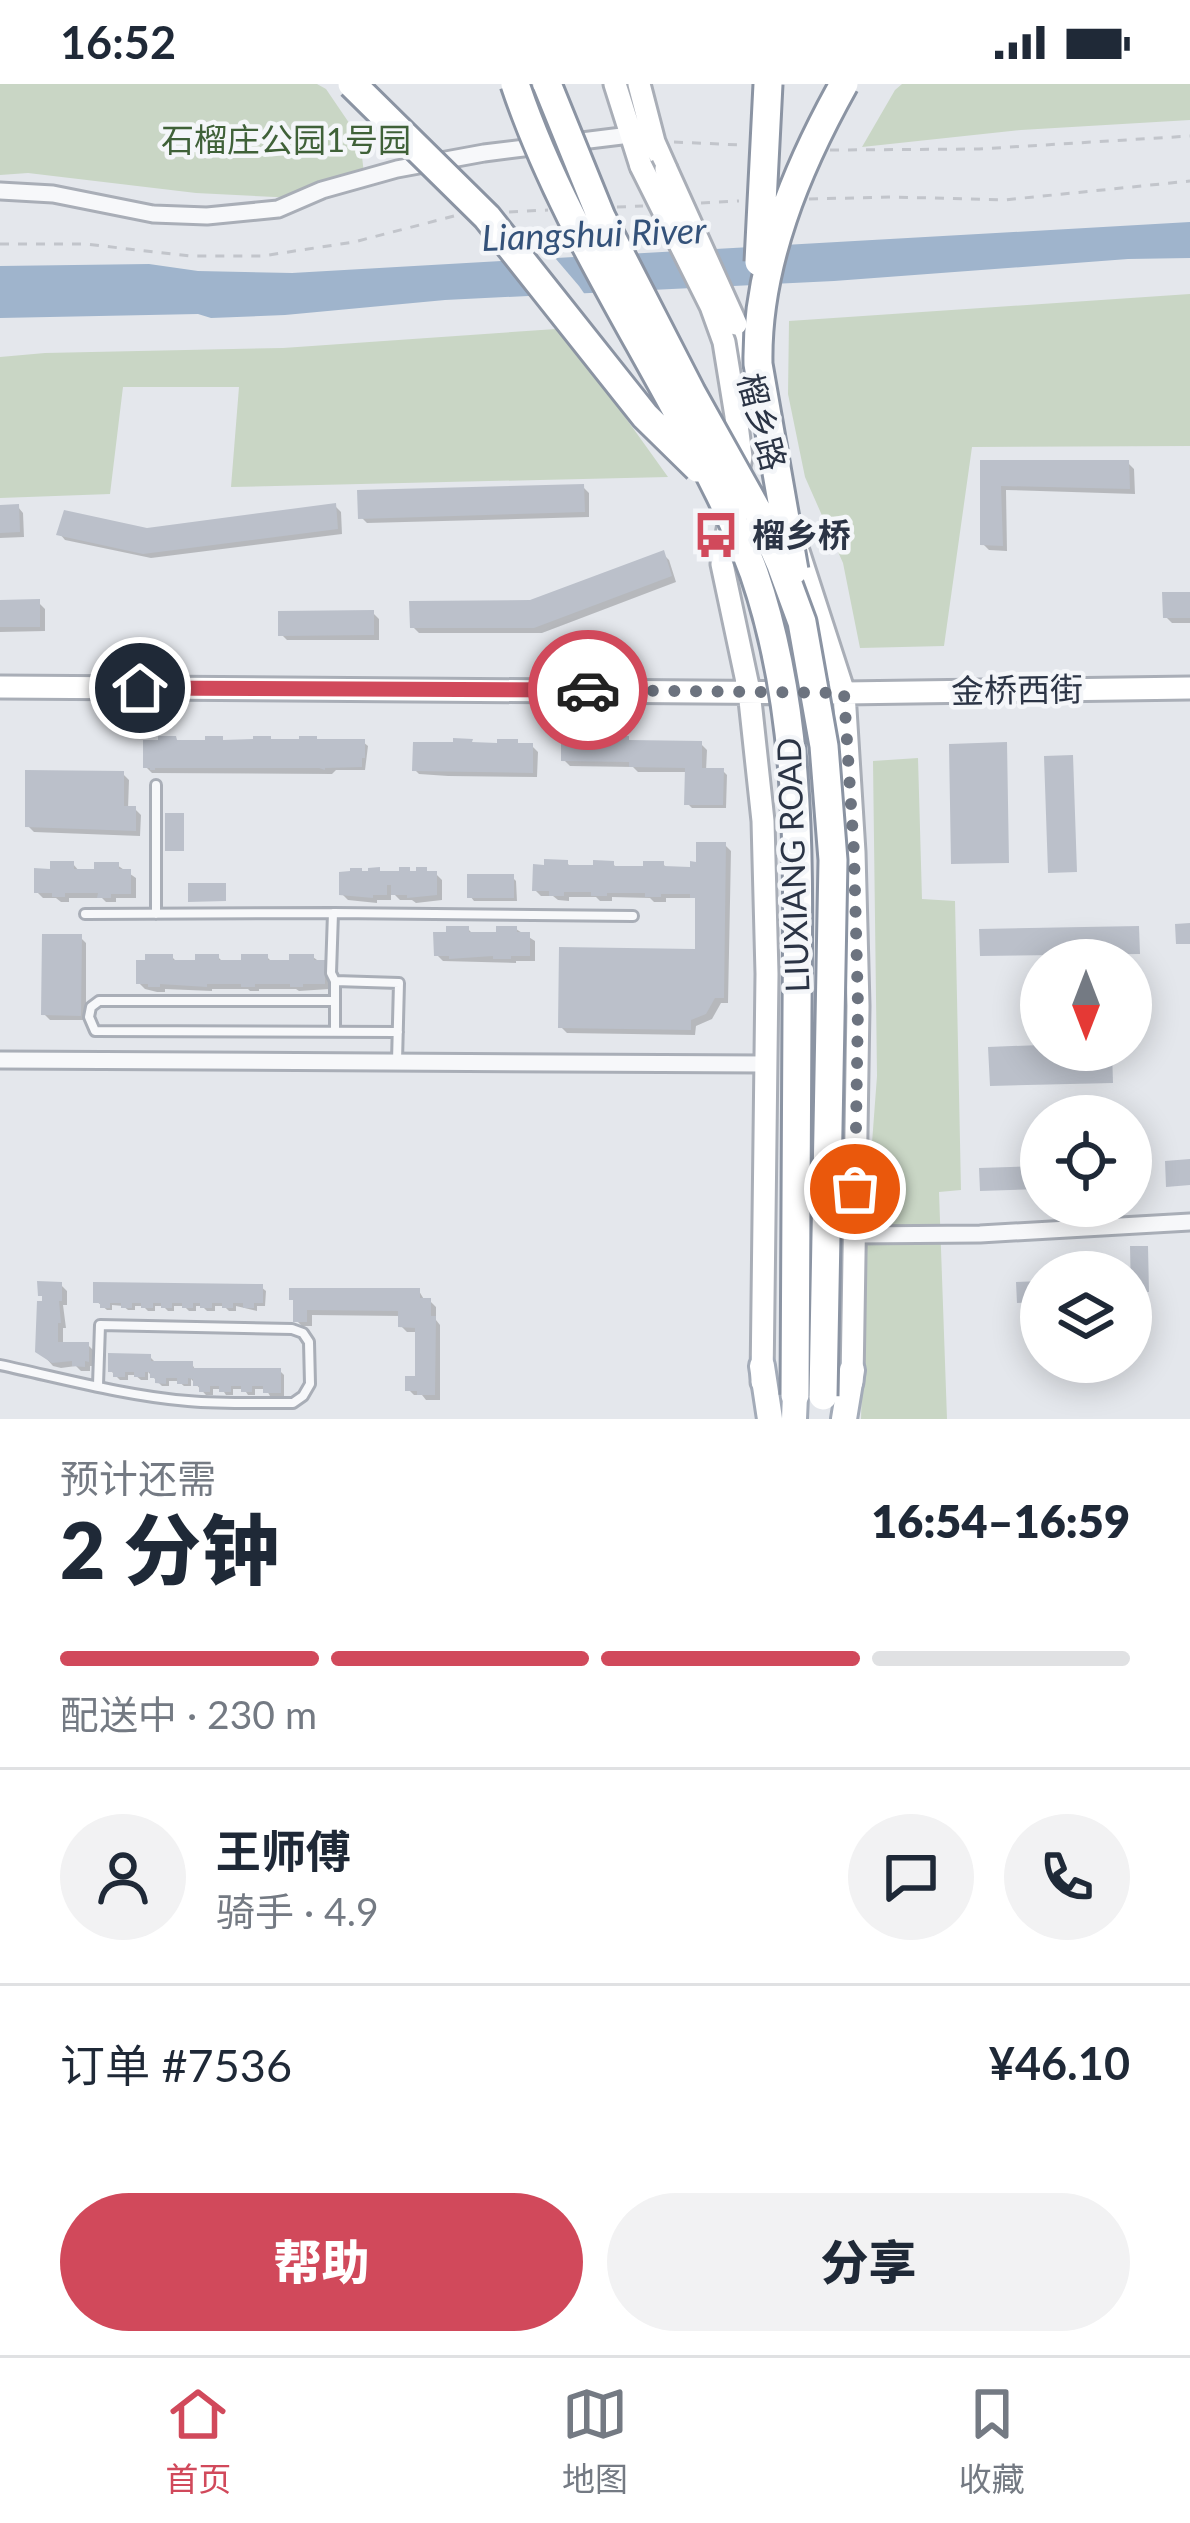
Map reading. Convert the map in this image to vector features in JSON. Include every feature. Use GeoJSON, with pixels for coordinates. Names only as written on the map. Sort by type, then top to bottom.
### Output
{"type":"FeatureCollection","features":[{"type":"Feature","properties":{"kind":"highway"},"geometry":{"type":"LineString","coordinates":[[352,84],[488,217],[645,416],[719,489]]}},
{"type":"Feature","properties":{"kind":"highway","name":"LIUXIANG ROAD"},"geometry":{"type":"LineString","coordinates":[[515,84],[545,160],[597,265],[719,489],[771,630],[790,723],[799,858],[809,1407]]}},
{"type":"Feature","properties":{"kind":"highway","name":"LIUXIANG ROAD"},"geometry":{"type":"LineString","coordinates":[[547,84],[601,217],[758,512],[802,622],[824,746],[832,860],[809,1407]]}},
{"type":"Feature","properties":{"kind":"highway"},"geometry":{"type":"LineString","coordinates":[[768,84],[759,227],[746,328],[758,364],[802,622]]}},
{"type":"Feature","properties":{"kind":"highway"},"geometry":{"type":"LineString","coordinates":[[746,328],[775,238],[822,123],[844,84]]}},
{"type":"Feature","properties":{"kind":"main road"},"geometry":{"type":"LineString","coordinates":[[762,1366],[765,1419]]}},
{"type":"Feature","properties":{"kind":"main road"},"geometry":{"type":"LineString","coordinates":[[848,1419],[852,1370]]}},
{"type":"Feature","properties":{"kind":"street","name":"榴乡路"},"geometry":{"type":"LineString","coordinates":[[615,84],[641,166],[724,342],[741,457],[722,564],[749,691],[763,821],[762,1366]]}},
{"type":"Feature","properties":{"kind":"street","name":"榴乡路"},"geometry":{"type":"LineString","coordinates":[[639,84],[654,142],[725,296],[746,328],[784,505],[844,693],[858,1006],[852,1370]]}},
{"type":"Feature","properties":{"kind":"street"},"geometry":{"type":"LineString","coordinates":[[0,191],[53,194],[152,214],[207,216],[278,209],[322,190],[398,169],[630,135]]}},
{"type":"Feature","properties":{"kind":"street","name":"金桥西街"},"geometry":{"type":"LineString","coordinates":[[0,687],[844,693],[1190,688]]}},
{"type":"Feature","properties":{"kind":"street"},"geometry":{"type":"LineString","coordinates":[[0,1060],[766,1064]]}},
{"type":"Feature","properties":{"kind":"street"},"geometry":{"type":"LineString","coordinates":[[854,1235],[980,1234],[1190,1222]]}},
{"type":"Feature","properties":{"kind":"lane"},"geometry":{"type":"LineString","coordinates":[[155,785],[156,914]]}},
{"type":"Feature","properties":{"kind":"lane"},"geometry":{"type":"LineString","coordinates":[[85,914],[633,916]]}},
{"type":"Feature","properties":{"kind":"lane"},"geometry":{"type":"LineString","coordinates":[[333,914],[335,1032]]}},
{"type":"Feature","properties":{"kind":"lane"},"geometry":{"type":"LineString","coordinates":[[334,982],[399,982],[398,1062]]}},
{"type":"Feature","properties":{"kind":"lane"},"geometry":{"type":"LineString","coordinates":[[334,1001],[99,1001],[88,1017],[95,1031],[398,1032]]}},
{"type":"Feature","properties":{"kind":"lane"},"geometry":{"type":"LineString","coordinates":[[0,1366],[98,1385],[190,1402],[293,1403],[310,1384],[309,1342],[292,1328],[100,1324],[98,1385]]}},
{"type":"Feature","properties":{"kind":"path"},"geometry":{"type":"LineString","coordinates":[[813,149],[979,149],[1190,136]]}},
{"type":"Feature","properties":{"kind":"path"},"geometry":{"type":"LineString","coordinates":[[654,142],[741,145]]}},
{"type":"Feature","properties":{"kind":"green space","name":"石榴庄公园1号园"},"geometry":{"type":"Polygon","coordinates":[[[0,84],[317,84],[326,89],[360,139],[364,174],[317,199],[196,193],[28,173],[0,175],[0,84]]]}},
{"type":"Feature","properties":{"kind":"green space"},"geometry":{"type":"Polygon","coordinates":[[[902,84],[1190,84],[1190,120],[1021,130],[862,147],[902,84]]]}},
{"type":"Feature","properties":{"kind":"green space"},"geometry":{"type":"Polygon","coordinates":[[[1190,294],[1190,446],[972,447],[944,646],[860,648],[843,563],[805,477],[788,394],[789,321],[1190,294]]]}},
{"type":"Feature","properties":{"kind":"green space"},"geometry":{"type":"Polygon","coordinates":[[[556,329],[668,477],[231,487],[239,387],[123,387],[110,494],[0,498],[0,357],[283,348],[556,329]]]}},
{"type":"Feature","properties":{"kind":"green space"},"geometry":{"type":"Polygon","coordinates":[[[918,758],[922,899],[955,901],[961,1190],[939,1192],[947,1419],[861,1419],[867,1210],[877,1076],[873,761],[918,758]]]}},
{"type":"Feature","properties":{"kind":"water"},"geometry":{"type":"Polygon","coordinates":[[[1190,222],[1190,258],[445,300],[285,315],[0,318],[0,266],[149,264],[198,271],[292,273],[1190,222]]]}},
{"type":"Feature","properties":{"kind":"pier"},"geometry":{"type":"Polygon","coordinates":[[[550,252],[588,299],[571,300],[530,254],[550,252]]]}},
{"type":"Feature","properties":{"kind":"building"},"geometry":{"type":"Polygon","coordinates":[[[980,460],[1129,460],[1130,489],[1001,486],[1003,546],[980,545],[980,460]]]}},
{"type":"Feature","properties":{"kind":"building"},"geometry":{"type":"Polygon","coordinates":[[[584,484],[585,512],[358,519],[357,490],[584,484]]]}},
{"type":"Feature","properties":{"kind":"building"},"geometry":{"type":"Polygon","coordinates":[[[336,503],[338,529],[143,554],[56,535],[64,510],[147,528],[336,503]]]}},
{"type":"Feature","properties":{"kind":"building"},"geometry":{"type":"Polygon","coordinates":[[[19,504],[20,532],[0,533],[0,505],[19,504]]]}},
{"type":"Feature","properties":{"kind":"building"},"geometry":{"type":"Polygon","coordinates":[[[664,550],[672,576],[534,628],[410,628],[409,601],[530,600],[664,550]]]}},
{"type":"Feature","properties":{"kind":"building"},"geometry":{"type":"Polygon","coordinates":[[[1162,592],[1190,592],[1190,618],[1163,618],[1162,592]]]}},
{"type":"Feature","properties":{"kind":"building"},"geometry":{"type":"Polygon","coordinates":[[[40,599],[40,627],[0,627],[0,600],[40,599]]]}},
{"type":"Feature","properties":{"kind":"building"},"geometry":{"type":"Polygon","coordinates":[[[374,610],[374,635],[278,636],[278,611],[374,610]]]}},
{"type":"Feature","properties":{"kind":"building"},"geometry":{"type":"Polygon","coordinates":[[[561,735],[702,741],[702,768],[724,768],[723,805],[684,805],[685,768],[561,761],[561,735]]]}},
{"type":"Feature","properties":{"kind":"building"},"geometry":{"type":"Polygon","coordinates":[[[158,736],[176,736],[177,740],[205,740],[205,736],[223,736],[223,740],[253,736],[365,739],[365,758],[362,767],[325,770],[143,768],[143,740],[158,740],[158,736]]]}},
{"type":"Feature","properties":{"kind":"building"},"geometry":{"type":"Polygon","coordinates":[[[453,738],[533,743],[533,773],[412,771],[413,742],[453,742],[453,738]]]}},
{"type":"Feature","properties":{"kind":"building"},"geometry":{"type":"Polygon","coordinates":[[[1007,742],[1009,863],[951,864],[949,744],[1007,742]]]}},
{"type":"Feature","properties":{"kind":"building"},"geometry":{"type":"Polygon","coordinates":[[[1073,755],[1077,872],[1048,873],[1044,756],[1073,755]]]}},
{"type":"Feature","properties":{"kind":"building"},"geometry":{"type":"Polygon","coordinates":[[[25,770],[124,771],[124,806],[136,806],[136,831],[25,827],[25,770]]]}},
{"type":"Feature","properties":{"kind":"building"},"geometry":{"type":"Polygon","coordinates":[[[165,813],[184,813],[184,851],[165,851],[165,813]]]}},
{"type":"Feature","properties":{"kind":"building"},"geometry":{"type":"Polygon","coordinates":[[[696,842],[726,842],[724,998],[715,998],[706,1014],[691,1020],[691,1030],[558,1028],[559,947],[695,949],[695,898],[690,894],[645,897],[645,893],[591,896],[591,892],[549,896],[549,891],[532,891],[533,864],[544,865],[544,859],[568,860],[568,865],[614,861],[614,866],[664,861],[664,866],[690,867],[690,861],[696,862],[696,842]]]}},
{"type":"Feature","properties":{"kind":"building"},"geometry":{"type":"Polygon","coordinates":[[[50,861],[74,861],[74,869],[94,869],[94,862],[119,862],[119,869],[131,869],[131,894],[97,898],[98,893],[52,897],[52,893],[34,893],[34,868],[50,869],[50,861]]]}},
{"type":"Feature","properties":{"kind":"building"},"geometry":{"type":"Polygon","coordinates":[[[380,867],[380,871],[427,867],[427,871],[437,871],[437,895],[391,895],[391,885],[387,885],[387,895],[373,898],[339,895],[339,872],[380,867]]]}},
{"type":"Feature","properties":{"kind":"building"},"geometry":{"type":"Polygon","coordinates":[[[467,874],[514,874],[514,898],[467,898],[467,874]]]}},
{"type":"Feature","properties":{"kind":"building"},"geometry":{"type":"Polygon","coordinates":[[[188,883],[226,883],[226,901],[188,902],[188,883]]]}},
{"type":"Feature","properties":{"kind":"building"},"geometry":{"type":"Polygon","coordinates":[[[1190,923],[1190,944],[1176,944],[1175,924],[1190,923]]]}},
{"type":"Feature","properties":{"kind":"building"},"geometry":{"type":"Polygon","coordinates":[[[446,926],[496,932],[496,926],[517,926],[517,932],[530,932],[530,956],[434,956],[433,932],[446,932],[446,926]]]}},
{"type":"Feature","properties":{"kind":"building"},"geometry":{"type":"Polygon","coordinates":[[[1139,926],[1139,939],[1020,939],[1020,956],[980,956],[979,929],[1139,926]]]}},
{"type":"Feature","properties":{"kind":"building"},"geometry":{"type":"Polygon","coordinates":[[[42,934],[82,934],[81,1016],[41,1015],[42,934]]]}},
{"type":"Feature","properties":{"kind":"building"},"geometry":{"type":"Polygon","coordinates":[[[145,954],[195,960],[195,954],[219,954],[219,960],[241,960],[241,954],[268,954],[268,960],[289,960],[289,954],[314,954],[314,960],[325,960],[325,984],[148,987],[136,984],[136,960],[145,960],[145,954]]]}},
{"type":"Feature","properties":{"kind":"building"},"geometry":{"type":"Polygon","coordinates":[[[1020,1046],[1020,1071],[1113,1071],[1113,1083],[990,1086],[988,1047],[1020,1046]]]}},
{"type":"Feature","properties":{"kind":"building"},"geometry":{"type":"Polygon","coordinates":[[[1190,1159],[1190,1185],[1166,1187],[1165,1161],[1190,1159]]]}},
{"type":"Feature","properties":{"kind":"building"},"geometry":{"type":"Polygon","coordinates":[[[1020,1167],[1020,1190],[980,1191],[979,1168],[1020,1167]]]}},
{"type":"Feature","properties":{"kind":"building"},"geometry":{"type":"Polygon","coordinates":[[[37,1281],[62,1282],[58,1342],[89,1342],[85,1367],[72,1366],[72,1361],[52,1363],[35,1352],[37,1301],[42,1301],[37,1281]]]}},
{"type":"Feature","properties":{"kind":"building"},"geometry":{"type":"Polygon","coordinates":[[[93,1282],[263,1284],[263,1303],[254,1303],[254,1308],[233,1303],[233,1308],[222,1308],[222,1303],[212,1303],[212,1308],[200,1308],[200,1303],[193,1303],[193,1308],[182,1308],[182,1303],[172,1303],[172,1308],[161,1308],[161,1303],[153,1303],[153,1308],[141,1308],[141,1303],[132,1303],[132,1308],[121,1308],[121,1303],[110,1303],[110,1308],[100,1308],[100,1303],[93,1303],[93,1282]]]}},
{"type":"Feature","properties":{"kind":"building"},"geometry":{"type":"Polygon","coordinates":[[[289,1288],[420,1288],[420,1298],[431,1298],[431,1316],[436,1316],[435,1395],[405,1391],[405,1376],[415,1376],[415,1328],[398,1327],[398,1311],[307,1310],[307,1322],[293,1322],[289,1288]]]}},
{"type":"Feature","properties":{"kind":"building"},"geometry":{"type":"Polygon","coordinates":[[[108,1353],[151,1354],[151,1361],[193,1361],[193,1368],[281,1368],[281,1393],[263,1393],[263,1386],[252,1386],[252,1392],[231,1386],[231,1392],[219,1392],[219,1386],[210,1386],[210,1392],[199,1392],[193,1379],[188,1378],[188,1384],[177,1384],[177,1378],[155,1383],[150,1372],[145,1377],[125,1372],[125,1377],[113,1377],[108,1372],[108,1353]]]}},
{"type":"Feature","properties":{"kind":"way so far"},"geometry":{"type":"LineString","coordinates":[[588,690],[844,693],[858,1006],[855,1189]]}},
{"type":"Feature","properties":{"kind":"place","name":"榴乡桥"},"geometry":{"type":"Point","coordinates":[716,535]}},
{"type":"Feature","properties":{"kind":"route"},"geometry":{"type":"LineString","coordinates":[[140,688],[588,690]]}},
{"type":"Feature","properties":{"kind":"water label","name":"Liangshui River"},"geometry":{"type":"Point","coordinates":[594,234]}}]}
